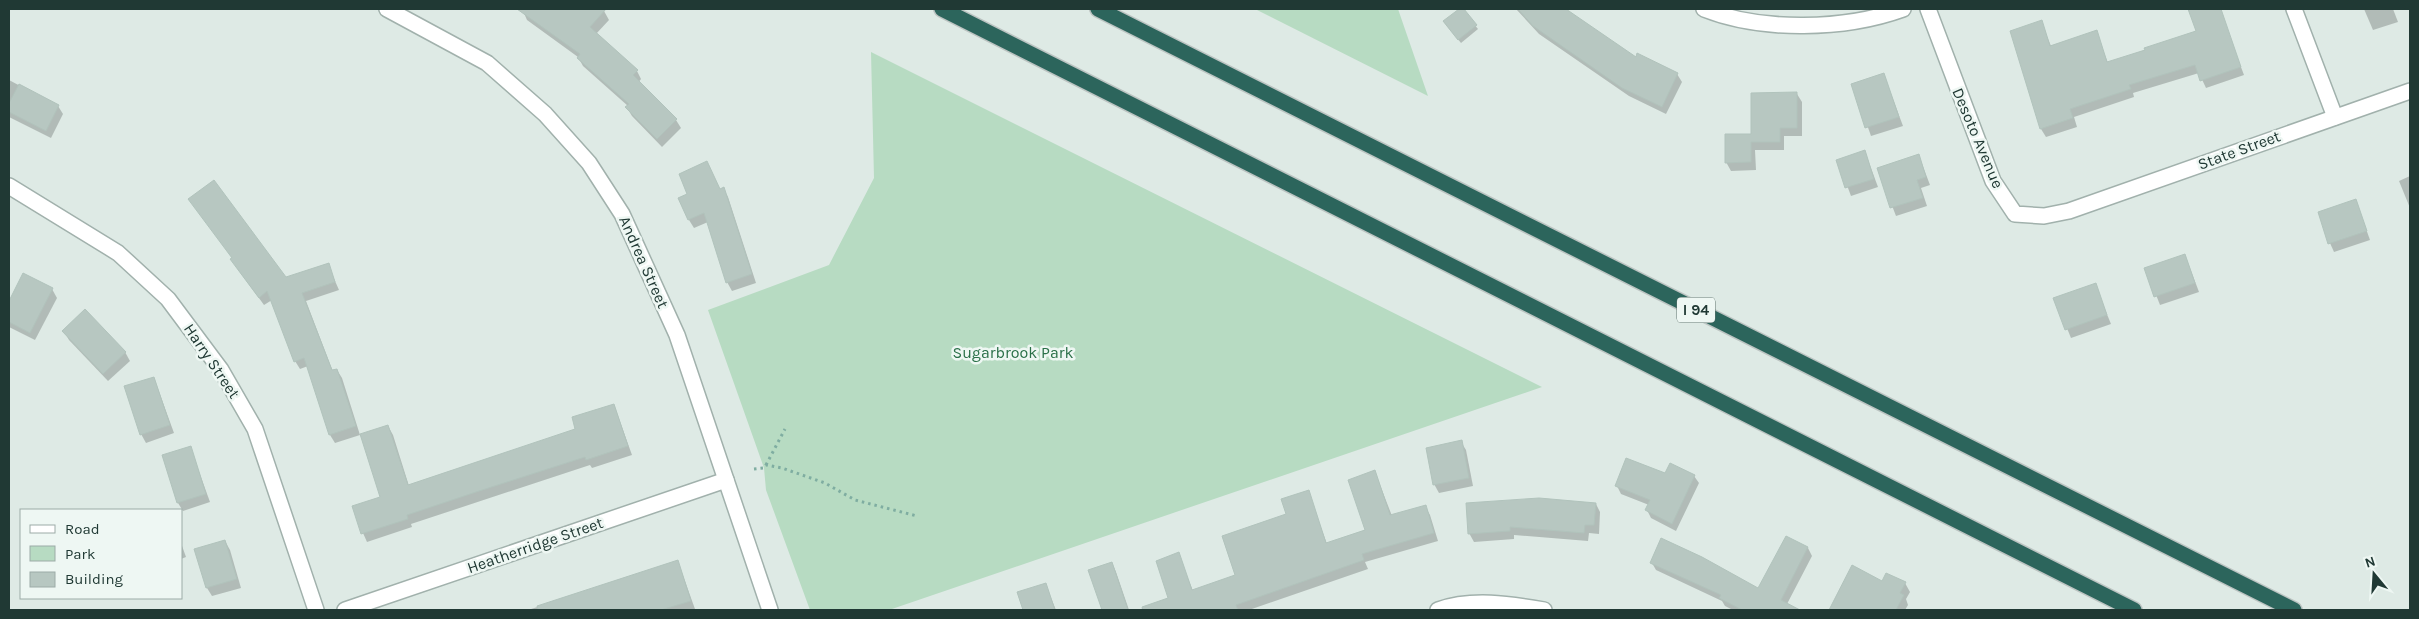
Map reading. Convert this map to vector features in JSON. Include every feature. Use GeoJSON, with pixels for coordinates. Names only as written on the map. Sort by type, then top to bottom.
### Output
{"type":"FeatureCollection","features":[{"type":"Feature","properties":{"kind":"highway"},"geometry":{"type":"LineString","coordinates":[[942,9],[2134,610]]}},
{"type":"Feature","properties":{"kind":"highway","name":"I 94"},"geometry":{"type":"LineString","coordinates":[[1098,9],[2294,610]]}},
{"type":"Feature","properties":{"kind":"street","name":"Andrea Street"},"geometry":{"type":"LineString","coordinates":[[387,9],[487,62],[545,114],[589,163],[622,214],[677,335],[770,610]]}},
{"type":"Feature","properties":{"kind":"street"},"geometry":{"type":"LineString","coordinates":[[1704,9],[1726,17],[1796,26],[1854,20],[1903,9]]}},
{"type":"Feature","properties":{"kind":"street","name":"Desoto Avenue"},"geometry":{"type":"LineString","coordinates":[[1928,9],[1959,97],[1993,181],[2015,214],[2044,216],[2069,211]]}},
{"type":"Feature","properties":{"kind":"street"},"geometry":{"type":"LineString","coordinates":[[2294,9],[2335,117]]}},
{"type":"Feature","properties":{"kind":"street","name":"State Street"},"geometry":{"type":"LineString","coordinates":[[2069,211],[2410,91]]}},
{"type":"Feature","properties":{"kind":"street","name":"Harry Street"},"geometry":{"type":"LineString","coordinates":[[9,186],[118,253],[168,299],[221,370],[255,429],[316,610]]}},
{"type":"Feature","properties":{"kind":"street","name":"Heatherridge Street"},"geometry":{"type":"LineString","coordinates":[[345,610],[726,480]]}},
{"type":"Feature","properties":{"kind":"street"},"geometry":{"type":"LineString","coordinates":[[1438,610],[1456,604],[1507,604],[1544,610]]}},
{"type":"Feature","properties":{"kind":"path"},"geometry":{"type":"LineString","coordinates":[[754,469],[764,468],[786,430]]}},
{"type":"Feature","properties":{"kind":"path"},"geometry":{"type":"LineString","coordinates":[[766,465],[782,468],[824,483],[855,500],[917,516]]}},
{"type":"Feature","properties":{"kind":"green space"},"geometry":{"type":"Polygon","coordinates":[[[1255,9],[1398,9],[1428,96],[1255,9]]]}},
{"type":"Feature","properties":{"kind":"green space","name":"Sugarbrook Park"},"geometry":{"type":"Polygon","coordinates":[[[871,52],[1542,387],[889,610],[810,610],[766,490],[764,468],[708,310],[829,265],[874,178],[871,52]]]}},
{"type":"Feature","properties":{"kind":"building"},"geometry":{"type":"Polygon","coordinates":[[[517,9],[606,9],[590,27],[638,70],[633,75],[677,119],[657,139],[625,107],[629,104],[577,58],[580,54],[517,9]]]}},
{"type":"Feature","properties":{"kind":"building"},"geometry":{"type":"Polygon","coordinates":[[[1459,9],[1464,9],[1477,25],[1458,40],[1443,21],[1459,9]]]}},
{"type":"Feature","properties":{"kind":"building"},"geometry":{"type":"Polygon","coordinates":[[[1518,9],[1566,9],[1636,57],[1637,53],[1678,73],[1662,107],[1622,88],[1533,26],[1518,9]]]}},
{"type":"Feature","properties":{"kind":"building"},"geometry":{"type":"Polygon","coordinates":[[[2188,9],[2221,9],[2241,67],[2200,81],[2195,65],[2129,85],[2131,89],[2070,109],[2073,118],[2040,129],[2010,31],[2042,20],[2050,46],[2097,30],[2107,62],[2196,31],[2188,9]]]}},
{"type":"Feature","properties":{"kind":"building"},"geometry":{"type":"Polygon","coordinates":[[[1884,73],[1899,117],[1865,128],[1851,84],[1884,73]]]}},
{"type":"Feature","properties":{"kind":"building"},"geometry":{"type":"Polygon","coordinates":[[[19,84],[59,105],[46,131],[9,112],[9,103],[19,84]]]}},
{"type":"Feature","properties":{"kind":"building"},"geometry":{"type":"Polygon","coordinates":[[[1797,92],[1797,128],[1780,128],[1780,142],[1751,142],[1751,162],[1725,163],[1725,134],[1751,134],[1751,93],[1797,92]]]}},
{"type":"Feature","properties":{"kind":"building"},"geometry":{"type":"Polygon","coordinates":[[[1865,150],[1874,179],[1845,188],[1836,160],[1865,150]]]}},
{"type":"Feature","properties":{"kind":"building"},"geometry":{"type":"Polygon","coordinates":[[[1919,154],[1926,177],[1917,180],[1923,198],[1890,208],[1877,168],[1919,154]]]}},
{"type":"Feature","properties":{"kind":"building"},"geometry":{"type":"Polygon","coordinates":[[[707,161],[720,189],[724,187],[752,274],[726,283],[704,213],[688,220],[678,198],[687,194],[679,174],[707,161]]]}},
{"type":"Feature","properties":{"kind":"building"},"geometry":{"type":"Polygon","coordinates":[[[214,180],[286,277],[329,263],[335,282],[302,293],[332,370],[337,369],[356,426],[329,435],[304,358],[294,362],[267,291],[259,298],[188,199],[214,180]]]}},
{"type":"Feature","properties":{"kind":"building"},"geometry":{"type":"Polygon","coordinates":[[[2356,199],[2367,231],[2328,244],[2318,212],[2356,199]]]}},
{"type":"Feature","properties":{"kind":"building"},"geometry":{"type":"Polygon","coordinates":[[[2185,254],[2195,283],[2154,297],[2144,268],[2185,254]]]}},
{"type":"Feature","properties":{"kind":"building"},"geometry":{"type":"Polygon","coordinates":[[[23,273],[53,288],[30,333],[9,322],[9,301],[23,273]]]}},
{"type":"Feature","properties":{"kind":"building"},"geometry":{"type":"Polygon","coordinates":[[[2096,283],[2107,315],[2065,330],[2053,298],[2096,283]]]}},
{"type":"Feature","properties":{"kind":"building"},"geometry":{"type":"Polygon","coordinates":[[[85,309],[126,352],[103,374],[62,331],[85,309]]]}},
{"type":"Feature","properties":{"kind":"building"},"geometry":{"type":"Polygon","coordinates":[[[154,377],[170,425],[140,435],[124,386],[154,377]]]}},
{"type":"Feature","properties":{"kind":"building"},"geometry":{"type":"Polygon","coordinates":[[[614,404],[628,446],[586,460],[585,457],[476,492],[407,515],[408,519],[361,534],[352,506],[380,497],[360,434],[388,425],[408,485],[575,429],[572,417],[614,404]]]}},
{"type":"Feature","properties":{"kind":"building"},"geometry":{"type":"Polygon","coordinates":[[[1462,440],[1469,478],[1433,485],[1426,448],[1462,440]]]}},
{"type":"Feature","properties":{"kind":"building"},"geometry":{"type":"Polygon","coordinates":[[[191,446],[206,494],[177,503],[162,455],[191,446]]]}},
{"type":"Feature","properties":{"kind":"building"},"geometry":{"type":"Polygon","coordinates":[[[1626,458],[1665,473],[1670,463],[1695,475],[1672,524],[1645,510],[1650,500],[1615,486],[1626,458]]]}},
{"type":"Feature","properties":{"kind":"building"},"geometry":{"type":"Polygon","coordinates":[[[1375,470],[1390,515],[1426,505],[1434,533],[1362,554],[1364,560],[1236,605],[1238,610],[1143,610],[1142,607],[1168,598],[1156,561],[1179,552],[1192,590],[1235,575],[1222,536],[1286,514],[1281,499],[1309,490],[1326,543],[1365,530],[1348,480],[1375,470]]]}},
{"type":"Feature","properties":{"kind":"building"},"geometry":{"type":"Polygon","coordinates":[[[1539,498],[1596,503],[1594,525],[1585,525],[1584,533],[1510,527],[1510,531],[1468,534],[1466,503],[1539,498]]]}},
{"type":"Feature","properties":{"kind":"building"},"geometry":{"type":"Polygon","coordinates":[[[1786,536],[1808,547],[1781,600],[1800,610],[1742,610],[1719,598],[1721,595],[1650,563],[1661,538],[1702,557],[1758,588],[1786,536]]]}},
{"type":"Feature","properties":{"kind":"building"},"geometry":{"type":"Polygon","coordinates":[[[225,540],[237,579],[206,588],[194,549],[225,540]]]}},
{"type":"Feature","properties":{"kind":"building"},"geometry":{"type":"Polygon","coordinates":[[[678,560],[691,601],[661,610],[538,610],[537,606],[678,560]]]}},
{"type":"Feature","properties":{"kind":"building"},"geometry":{"type":"Polygon","coordinates":[[[1112,562],[1128,610],[1102,610],[1088,570],[1112,562]]]}},
{"type":"Feature","properties":{"kind":"building"},"geometry":{"type":"Polygon","coordinates":[[[1852,565],[1882,581],[1886,573],[1906,582],[1900,593],[1904,595],[1896,610],[1829,610],[1852,565]]]}},
{"type":"Feature","properties":{"kind":"building"},"geometry":{"type":"Polygon","coordinates":[[[1046,583],[1055,610],[1023,610],[1017,592],[1046,583]]]}}]}
